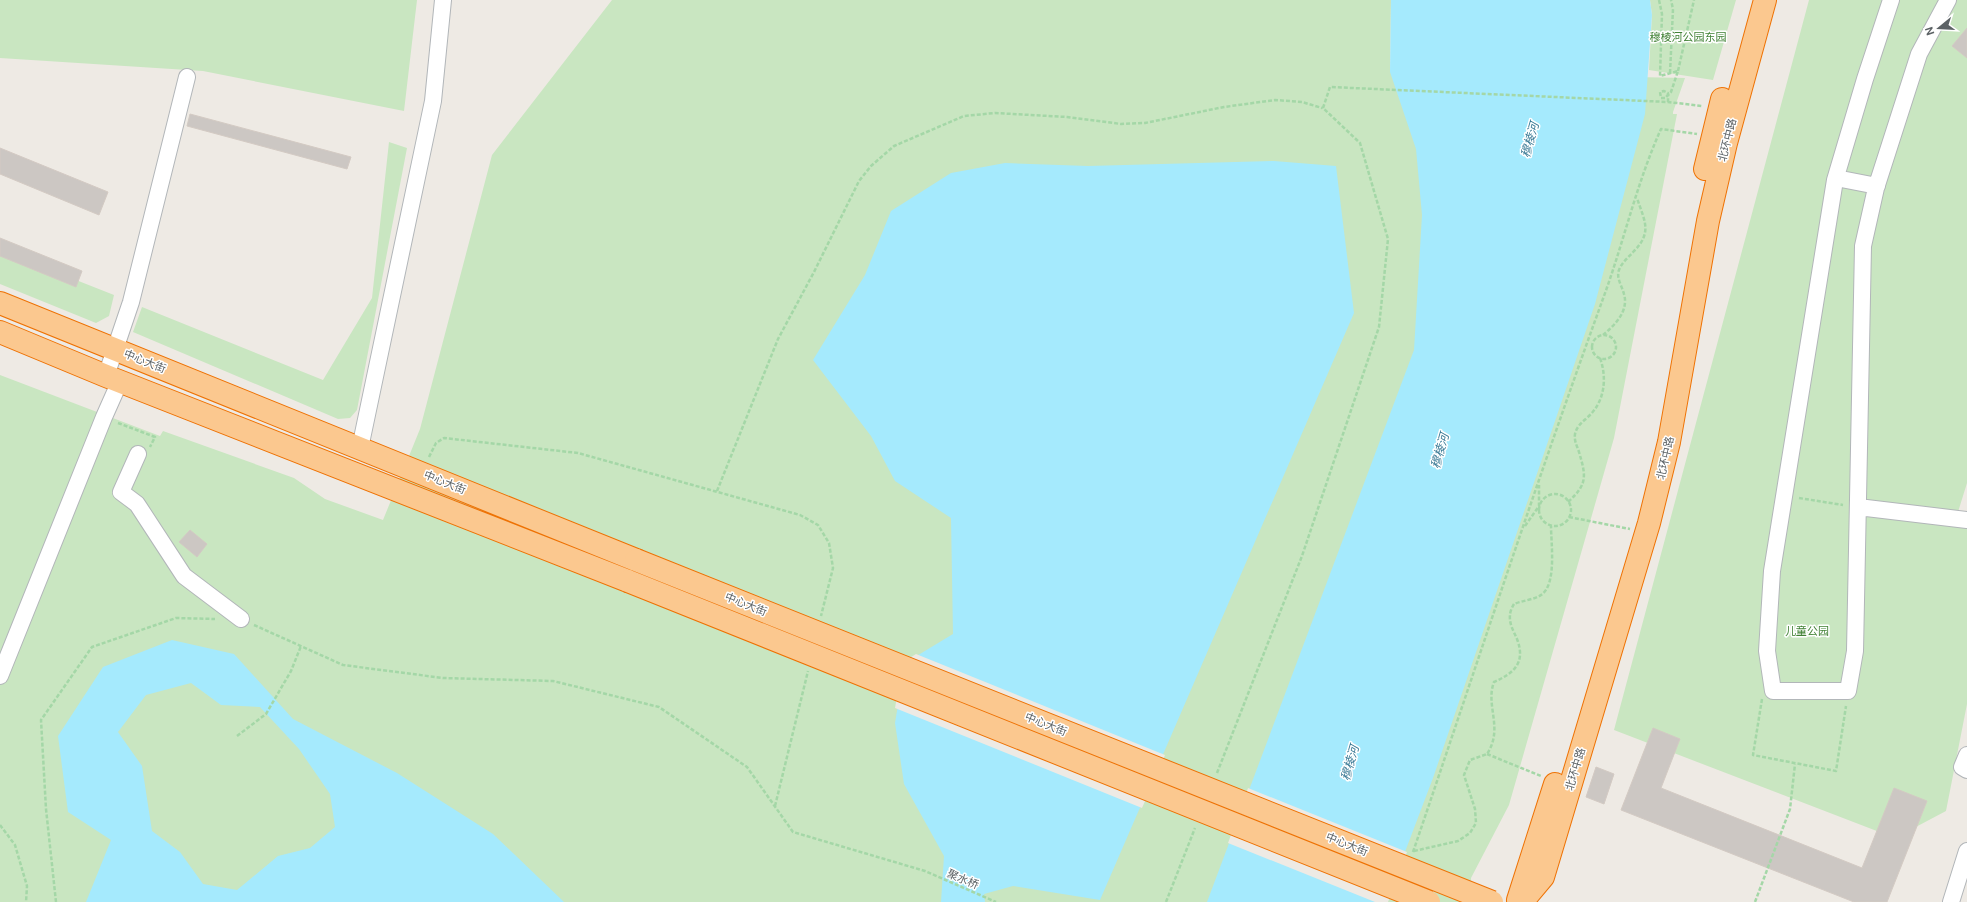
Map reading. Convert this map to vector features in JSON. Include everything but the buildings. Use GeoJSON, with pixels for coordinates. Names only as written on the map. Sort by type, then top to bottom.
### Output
{"type":"FeatureCollection","features":[{"type":"Feature","properties":{"kind":"highway","name":"北环中路"},"geometry":{"type":"LineString","coordinates":[[1517,902],[1633,530],[1653,451],[1698,202],[1712,136],[1750,0]]}},
{"type":"Feature","properties":{"kind":"highway","name":"北环中路"},"geometry":{"type":"LineString","coordinates":[[1522,902],[1542,877],[1649,523],[1669,442],[1708,221],[1726,142],[1765,0]]}},
{"type":"Feature","properties":{"kind":"highway","name":"中心大街"},"geometry":{"type":"LineString","coordinates":[[0,303],[422,472],[636,560],[1492,902]]}},
{"type":"Feature","properties":{"kind":"highway","name":"中心大街"},"geometry":{"type":"LineString","coordinates":[[0,332],[1429,902]]}},
{"type":"Feature","properties":{"kind":"street"},"geometry":{"type":"LineString","coordinates":[[360,448],[433,101],[443,0]]}},
{"type":"Feature","properties":{"kind":"street"},"geometry":{"type":"LineString","coordinates":[[1890,0],[1836,178],[1771,579],[1767,651],[1773,689],[1848,691],[1856,651],[1864,246],[1877,186],[1919,54],[1948,0]]}},
{"type":"Feature","properties":{"kind":"street"},"geometry":{"type":"LineString","coordinates":[[0,676],[104,417],[113,378],[115,350],[131,302],[187,77]]}},
{"type":"Feature","properties":{"kind":"street"},"geometry":{"type":"LineString","coordinates":[[1836,178],[1877,186]]}},
{"type":"Feature","properties":{"kind":"street"},"geometry":{"type":"LineString","coordinates":[[138,454],[121,492],[137,504],[184,576],[241,619]]}},
{"type":"Feature","properties":{"kind":"street"},"geometry":{"type":"LineString","coordinates":[[1858,508],[1967,520]]}},
{"type":"Feature","properties":{"kind":"street"},"geometry":{"type":"LineString","coordinates":[[1967,755],[1962,767],[1967,770]]}},
{"type":"Feature","properties":{"kind":"street"},"geometry":{"type":"LineString","coordinates":[[1951,902],[1967,851]]}},
{"type":"Feature","properties":{"kind":"path"},"geometry":{"type":"LineString","coordinates":[[1660,0],[1662,14],[1660,76],[1678,71]]}},
{"type":"Feature","properties":{"kind":"path"},"geometry":{"type":"LineString","coordinates":[[1670,73],[1673,9],[1671,0]]}},
{"type":"Feature","properties":{"kind":"path"},"geometry":{"type":"LineString","coordinates":[[1668,102],[1668,93],[1664,91],[1660,92],[1661,98],[1665,98],[1671,92],[1678,71],[1694,0]]}},
{"type":"Feature","properties":{"kind":"path"},"geometry":{"type":"LineString","coordinates":[[1323,108],[1330,87],[1668,102],[1720,107]]}},
{"type":"Feature","properties":{"kind":"path"},"geometry":{"type":"LineString","coordinates":[[716,491],[778,339],[814,272],[859,181],[871,166],[894,146],[964,116],[995,113],[1067,117],[1121,124],[1145,123],[1224,107],[1275,100],[1302,102],[1323,108],[1360,143],[1388,239],[1379,326],[1302,556],[1215,777]]}},
{"type":"Feature","properties":{"kind":"path"},"geometry":{"type":"LineString","coordinates":[[1411,858],[1523,529],[1615,266],[1651,150],[1661,129],[1712,136]]}},
{"type":"Feature","properties":{"kind":"path"},"geometry":{"type":"LineString","coordinates":[[1618,271],[1625,260],[1644,240],[1647,230],[1637,196]]}},
{"type":"Feature","properties":{"kind":"path"},"geometry":{"type":"LineString","coordinates":[[1568,502],[1580,491],[1584,478],[1583,467],[1575,441],[1576,433],[1581,423],[1597,408],[1604,388],[1605,373],[1600,358],[1594,353],[1593,345],[1596,338],[1603,335],[1617,323],[1624,308],[1625,295],[1619,280],[1618,271],[1615,266]]}},
{"type":"Feature","properties":{"kind":"path"},"geometry":{"type":"LineString","coordinates":[[1600,358],[1611,356],[1616,346],[1611,337],[1603,335]]}},
{"type":"Feature","properties":{"kind":"path"},"geometry":{"type":"LineString","coordinates":[[104,417],[155,437],[148,452],[140,450],[138,454]]}},
{"type":"Feature","properties":{"kind":"path"},"geometry":{"type":"LineString","coordinates":[[422,472],[436,443],[444,438],[578,453],[793,512],[818,525],[829,543],[833,568],[820,622]]}},
{"type":"Feature","properties":{"kind":"path"},"geometry":{"type":"LineString","coordinates":[[1523,529],[1539,506],[1545,497],[1555,494],[1560,495],[1568,502],[1571,507],[1569,517],[1562,525],[1551,526],[1542,521],[1538,511],[1539,506],[1539,483]]}},
{"type":"Feature","properties":{"kind":"path"},"geometry":{"type":"LineString","coordinates":[[1784,495],[1858,508]]}},
{"type":"Feature","properties":{"kind":"path"},"geometry":{"type":"LineString","coordinates":[[1569,517],[1633,530]]}},
{"type":"Feature","properties":{"kind":"path"},"geometry":{"type":"LineString","coordinates":[[1414,851],[1458,841],[1470,833],[1476,823],[1475,809],[1464,775],[1470,760],[1488,754],[1494,744],[1495,730],[1491,690],[1494,682],[1505,678],[1516,669],[1520,657],[1518,641],[1512,627],[1510,615],[1514,604],[1541,596],[1548,586],[1552,571],[1551,526]]}},
{"type":"Feature","properties":{"kind":"path"},"geometry":{"type":"LineString","coordinates":[[56,902],[46,809],[41,720],[92,647],[176,618],[241,619]]}},
{"type":"Feature","properties":{"kind":"path","name":"聚水桥"},"geometry":{"type":"LineString","coordinates":[[241,619],[343,665],[443,678],[553,681],[659,707],[746,767],[793,832],[925,871],[996,902]]}},
{"type":"Feature","properties":{"kind":"path"},"geometry":{"type":"LineString","coordinates":[[237,736],[266,714],[291,671],[301,646]]}},
{"type":"Feature","properties":{"kind":"path"},"geometry":{"type":"LineString","coordinates":[[775,807],[808,668]]}},
{"type":"Feature","properties":{"kind":"path"},"geometry":{"type":"LineString","coordinates":[[1773,689],[1763,696],[1753,755],[1836,771],[1848,691]]}},
{"type":"Feature","properties":{"kind":"path"},"geometry":{"type":"LineString","coordinates":[[1488,754],[1555,782]]}},
{"type":"Feature","properties":{"kind":"path"},"geometry":{"type":"LineString","coordinates":[[1755,902],[1790,809],[1796,764]]}},
{"type":"Feature","properties":{"kind":"path"},"geometry":{"type":"LineString","coordinates":[[1166,902],[1198,821]]}},
{"type":"Feature","properties":{"kind":"path"},"geometry":{"type":"LineString","coordinates":[[0,825],[15,846],[27,886],[26,902]]}},
{"type":"Feature","properties":{"kind":"green space"},"geometry":{"type":"Polygon","coordinates":[[[0,0],[417,0],[404,111],[203,71],[0,58],[0,0]]]}},
{"type":"Feature","properties":{"kind":"green space"},"geometry":{"type":"Polygon","coordinates":[[[612,0],[1391,0],[1390,72],[1685,78],[1673,112],[1673,114],[1677,114],[1614,438],[1509,805],[1471,878],[1472,902],[0,902],[0,375],[160,436],[163,431],[294,478],[325,499],[383,520],[420,429],[492,155],[612,0]]]}},
{"type":"Feature","properties":{"kind":"green space","name":"穆棱河公园东园"},"geometry":{"type":"Polygon","coordinates":[[[1650,0],[1736,0],[1713,80],[1649,70],[1652,15],[1650,0]]]}},
{"type":"Feature","properties":{"kind":"green space","name":"儿童公园"},"geometry":{"type":"Polygon","coordinates":[[[1809,0],[1967,0],[1967,483],[1958,512],[1967,517],[1967,704],[1946,811],[1895,838],[1614,730],[1809,0]]]}},
{"type":"Feature","properties":{"kind":"green space"},"geometry":{"type":"Polygon","coordinates":[[[389,142],[407,148],[357,410],[350,418],[338,419],[133,332],[142,307],[323,380],[372,298],[389,142]]]}},
{"type":"Feature","properties":{"kind":"green space"},"geometry":{"type":"Polygon","coordinates":[[[0,250],[114,295],[109,316],[96,323],[0,284],[0,250]]]}},
{"type":"Feature","properties":{"kind":"water","name":"穆棱河"},"geometry":{"type":"Polygon","coordinates":[[[1391,0],[1650,0],[1652,15],[1645,114],[1595,304],[1433,778],[1386,902],[1207,902],[1414,350],[1422,215],[1416,149],[1390,72],[1391,0]]]}},
{"type":"Feature","properties":{"kind":"water"},"geometry":{"type":"Polygon","coordinates":[[[1274,161],[1336,166],[1354,313],[1100,900],[1013,886],[984,894],[985,902],[941,902],[944,856],[904,784],[895,723],[905,663],[953,634],[951,518],[895,481],[871,436],[813,360],[865,275],[891,211],[951,173],[1005,163],[1088,166],[1274,161]]]}},
{"type":"Feature","properties":{"kind":"water"},"geometry":{"type":"Polygon","coordinates":[[[172,640],[234,654],[293,719],[397,773],[493,834],[564,902],[86,902],[111,840],[68,812],[58,736],[103,667],[172,640]],[[191,683],[146,695],[118,732],[142,766],[152,831],[180,852],[203,884],[237,890],[278,856],[310,848],[335,827],[330,794],[299,749],[260,707],[221,705],[191,683]]]}},
{"type":"Feature","properties":{"kind":"pier"},"geometry":{"type":"Polygon","coordinates":[[[916,654],[1165,755],[1142,808],[895,708],[903,662],[916,654]]]}},
{"type":"Feature","properties":{"kind":"pier"},"geometry":{"type":"Polygon","coordinates":[[[1248,788],[1407,852],[1388,902],[1375,902],[1228,843],[1248,788]]]}}]}
